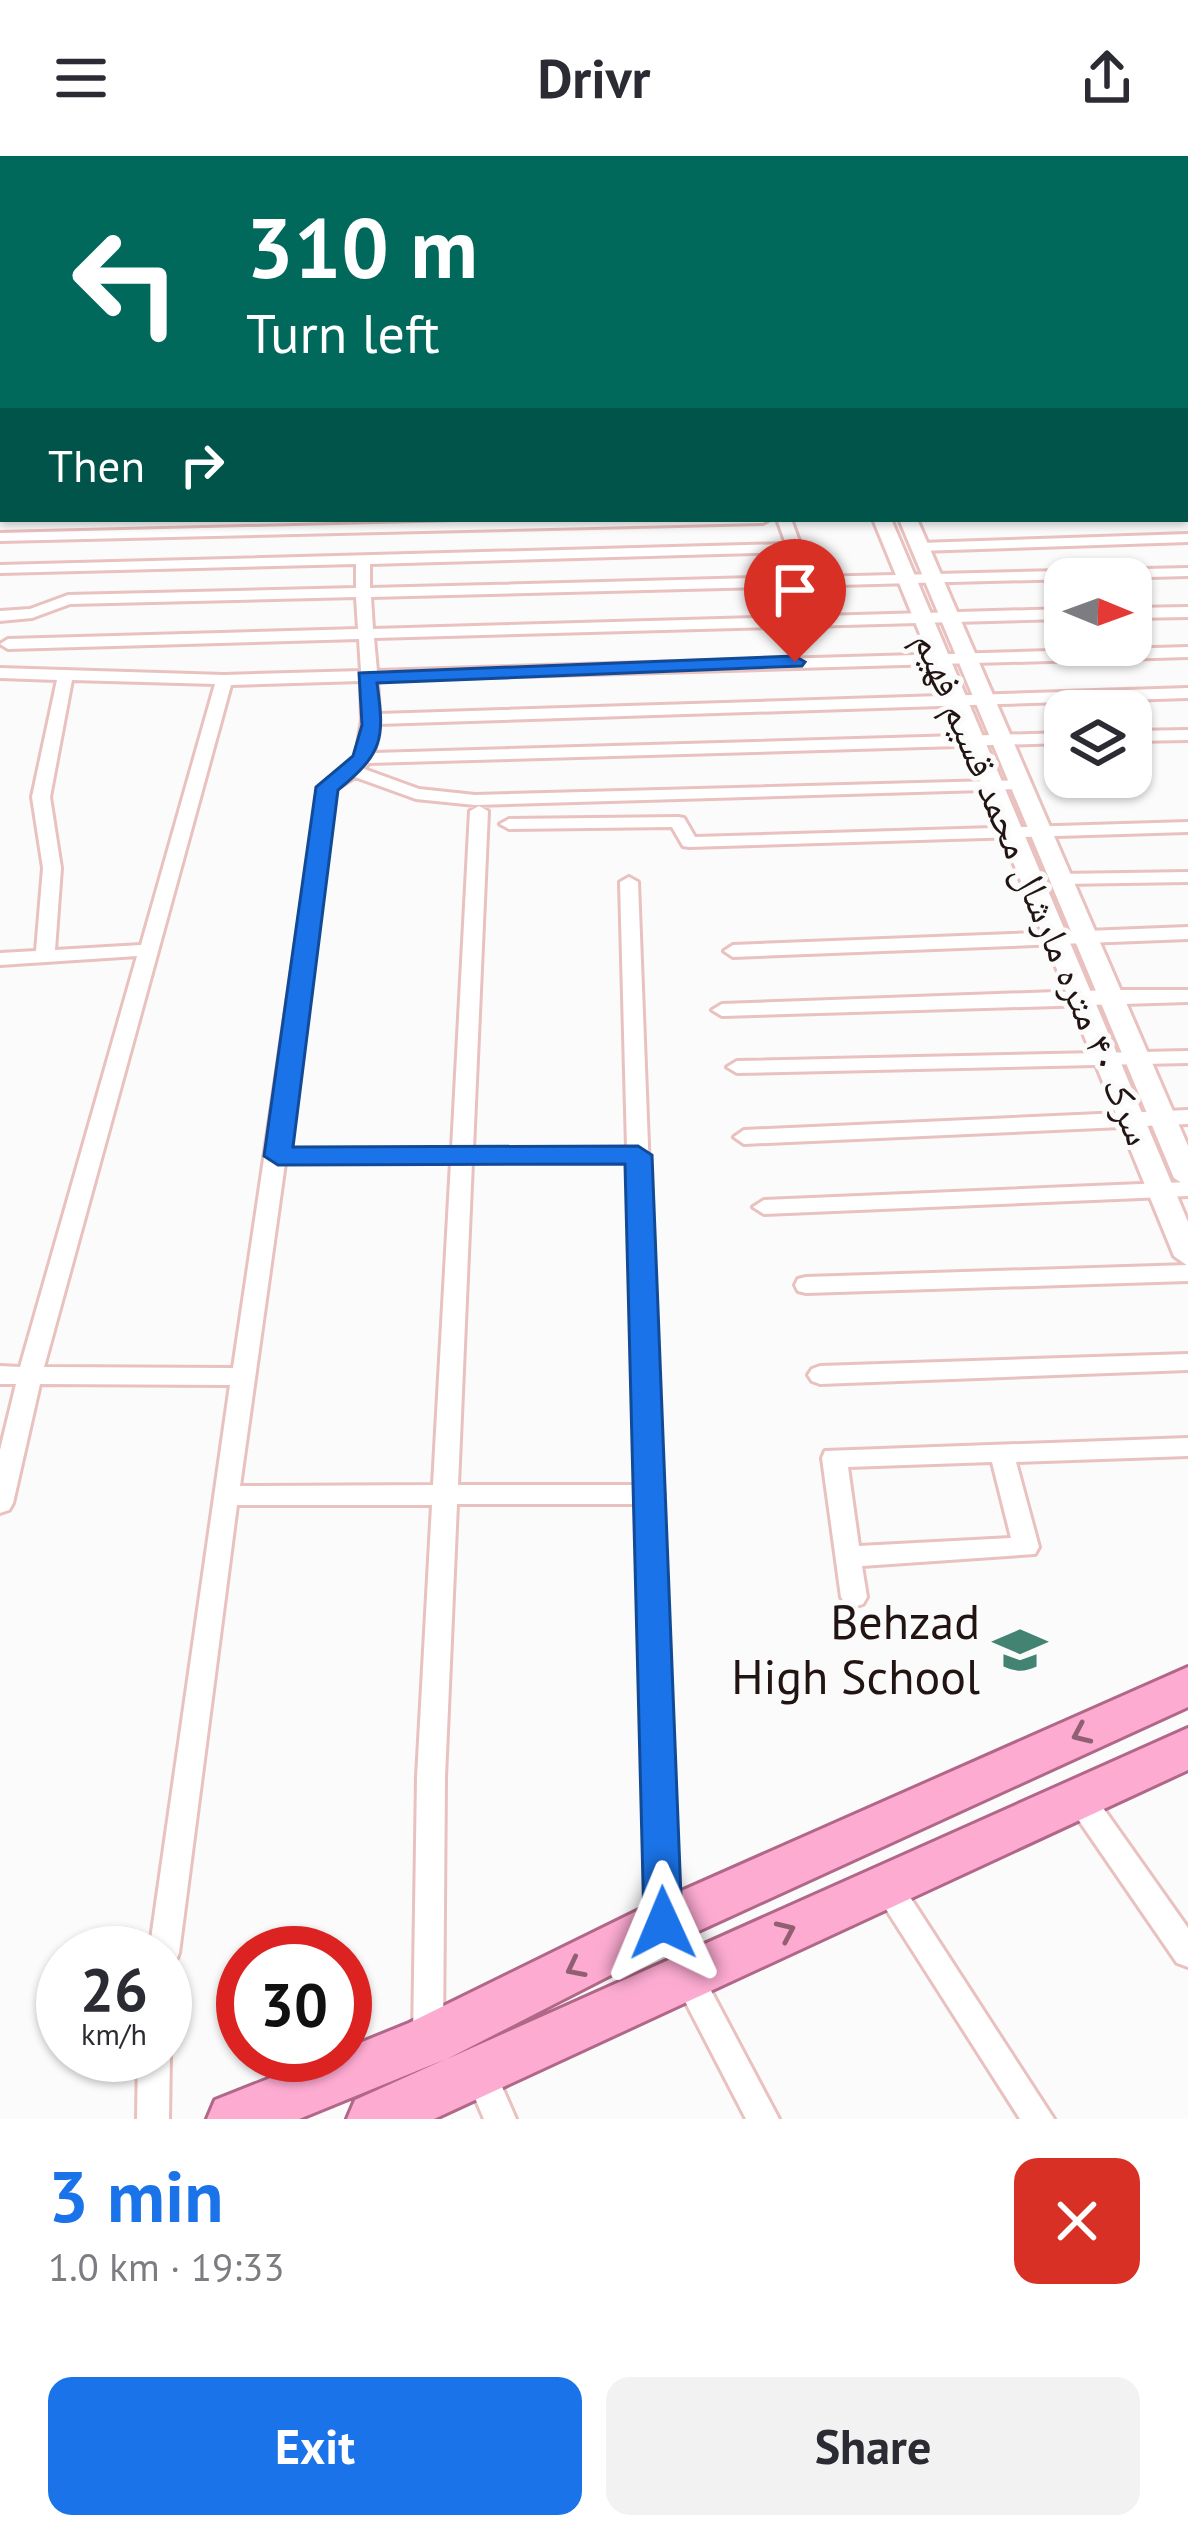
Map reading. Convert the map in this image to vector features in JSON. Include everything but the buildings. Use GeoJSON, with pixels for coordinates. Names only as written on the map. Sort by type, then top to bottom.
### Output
{"type":"FeatureCollection","features":[{"type":"Feature","properties":{"kind":"highway"},"geometry":{"type":"LineString","coordinates":[[374,2119],[663,1923],[1188,1686]]}},
{"type":"Feature","properties":{"kind":"highway"},"geometry":{"type":"LineString","coordinates":[[234,2119],[450,2066],[686,1976],[1188,1748]]}},
{"type":"Feature","properties":{"kind":"street"},"geometry":{"type":"LineString","coordinates":[[0,537],[220,525],[492,522]]}},
{"type":"Feature","properties":{"kind":"street"},"geometry":{"type":"LineString","coordinates":[[785,522],[807,584]]}},
{"type":"Feature","properties":{"kind":"street","name":"سرک ۴۰ متره مارشال محمد قسیم فهیم"},"geometry":{"type":"LineString","coordinates":[[883,522],[1188,1256]]}},
{"type":"Feature","properties":{"kind":"street","name":"سرک ۴۰ متره مارشال محمد قسیم فهیم"},"geometry":{"type":"LineString","coordinates":[[909,522],[1188,1178]]}},
{"type":"Feature","properties":{"kind":"street"},"geometry":{"type":"LineString","coordinates":[[215,563],[220,525]]}},
{"type":"Feature","properties":{"kind":"street"},"geometry":{"type":"LineString","coordinates":[[920,547],[1188,538]]}},
{"type":"Feature","properties":{"kind":"street"},"geometry":{"type":"LineString","coordinates":[[0,569],[792,548]]}},
{"type":"Feature","properties":{"kind":"street"},"geometry":{"type":"LineString","coordinates":[[358,765],[370,719],[367,634],[360,596],[363,560]]}},
{"type":"Feature","properties":{"kind":"street"},"geometry":{"type":"LineString","coordinates":[[0,616],[32,614],[68,600],[1188,572]]}},
{"type":"Feature","properties":{"kind":"street"},"geometry":{"type":"LineString","coordinates":[[1152,613],[1188,612]]}},
{"type":"Feature","properties":{"kind":"street"},"geometry":{"type":"LineString","coordinates":[[1044,614],[367,634],[4,638],[0,672],[224,680],[1188,652]]}},
{"type":"Feature","properties":{"kind":"street"},"geometry":{"type":"LineString","coordinates":[[44,956],[52,868],[41,797],[65,677]]}},
{"type":"Feature","properties":{"kind":"street"},"geometry":{"type":"LineString","coordinates":[[0,1503],[30,1374],[224,680]]}},
{"type":"Feature","properties":{"kind":"street"},"geometry":{"type":"LineString","coordinates":[[370,719],[1188,693]]}},
{"type":"Feature","properties":{"kind":"street"},"geometry":{"type":"LineString","coordinates":[[1152,736],[1188,735]]}},
{"type":"Feature","properties":{"kind":"street"},"geometry":{"type":"LineString","coordinates":[[168,1926],[239,1377],[278,1156],[328,787],[358,765],[1044,739]]}},
{"type":"Feature","properties":{"kind":"street"},"geometry":{"type":"LineString","coordinates":[[358,765],[416,794],[475,800],[1021,784]]}},
{"type":"Feature","properties":{"kind":"street"},"geometry":{"type":"LineString","coordinates":[[479,811],[458,1157],[426,1911],[450,2066],[500,2119]]}},
{"type":"Feature","properties":{"kind":"street"},"geometry":{"type":"LineString","coordinates":[[509,824],[678,822],[689,842],[1188,827]]}},
{"type":"Feature","properties":{"kind":"street"},"geometry":{"type":"LineString","coordinates":[[1061,879],[1188,877]]}},
{"type":"Feature","properties":{"kind":"street"},"geometry":{"type":"LineString","coordinates":[[629,883],[663,1923]]}},
{"type":"Feature","properties":{"kind":"street"},"geometry":{"type":"LineString","coordinates":[[733,951],[1188,933]]}},
{"type":"Feature","properties":{"kind":"street"},"geometry":{"type":"LineString","coordinates":[[0,959],[149,950]]}},
{"type":"Feature","properties":{"kind":"street"},"geometry":{"type":"LineString","coordinates":[[722,1010],[1188,996]]}},
{"type":"Feature","properties":{"kind":"street"},"geometry":{"type":"LineString","coordinates":[[737,1067],[1188,1057]]}},
{"type":"Feature","properties":{"kind":"street"},"geometry":{"type":"LineString","coordinates":[[744,1137],[1188,1118]]}},
{"type":"Feature","properties":{"kind":"street"},"geometry":{"type":"LineString","coordinates":[[278,1156],[638,1155]]}},
{"type":"Feature","properties":{"kind":"street"},"geometry":{"type":"LineString","coordinates":[[764,1207],[1188,1190]]}},
{"type":"Feature","properties":{"kind":"street"},"geometry":{"type":"LineString","coordinates":[[806,1285],[1188,1273]]}},
{"type":"Feature","properties":{"kind":"street"},"geometry":{"type":"LineString","coordinates":[[820,1375],[1188,1362]]}},
{"type":"Feature","properties":{"kind":"street"},"geometry":{"type":"LineString","coordinates":[[0,1375],[239,1377]]}},
{"type":"Feature","properties":{"kind":"street"},"geometry":{"type":"LineString","coordinates":[[854,1598],[834,1458],[1188,1447]]}},
{"type":"Feature","properties":{"kind":"street"},"geometry":{"type":"LineString","coordinates":[[848,1557],[1026,1547],[1003,1453]]}},
{"type":"Feature","properties":{"kind":"street"},"geometry":{"type":"LineString","coordinates":[[225,1496],[652,1494]]}},
{"type":"Feature","properties":{"kind":"street"},"geometry":{"type":"LineString","coordinates":[[1079,1797],[1188,1953]]}},
{"type":"Feature","properties":{"kind":"street"},"geometry":{"type":"LineString","coordinates":[[887,1886],[1038,2119]]}},
{"type":"Feature","properties":{"kind":"street"},"geometry":{"type":"LineString","coordinates":[[686,1976],[764,2119]]}},
{"type":"Feature","properties":{"kind":"street"},"geometry":{"type":"LineString","coordinates":[[153,2119],[154,2082]]}},
{"type":"Feature","properties":{"kind":"place","name":"Behzad High School"},"geometry":{"type":"Point","coordinates":[1020,1650]}},
{"type":"Feature","properties":{"kind":"route"},"geometry":{"type":"LineString","coordinates":[[663,1923],[638,1155],[278,1156],[328,787],[364,758],[373,725],[366,677],[795,662]]}}]}
